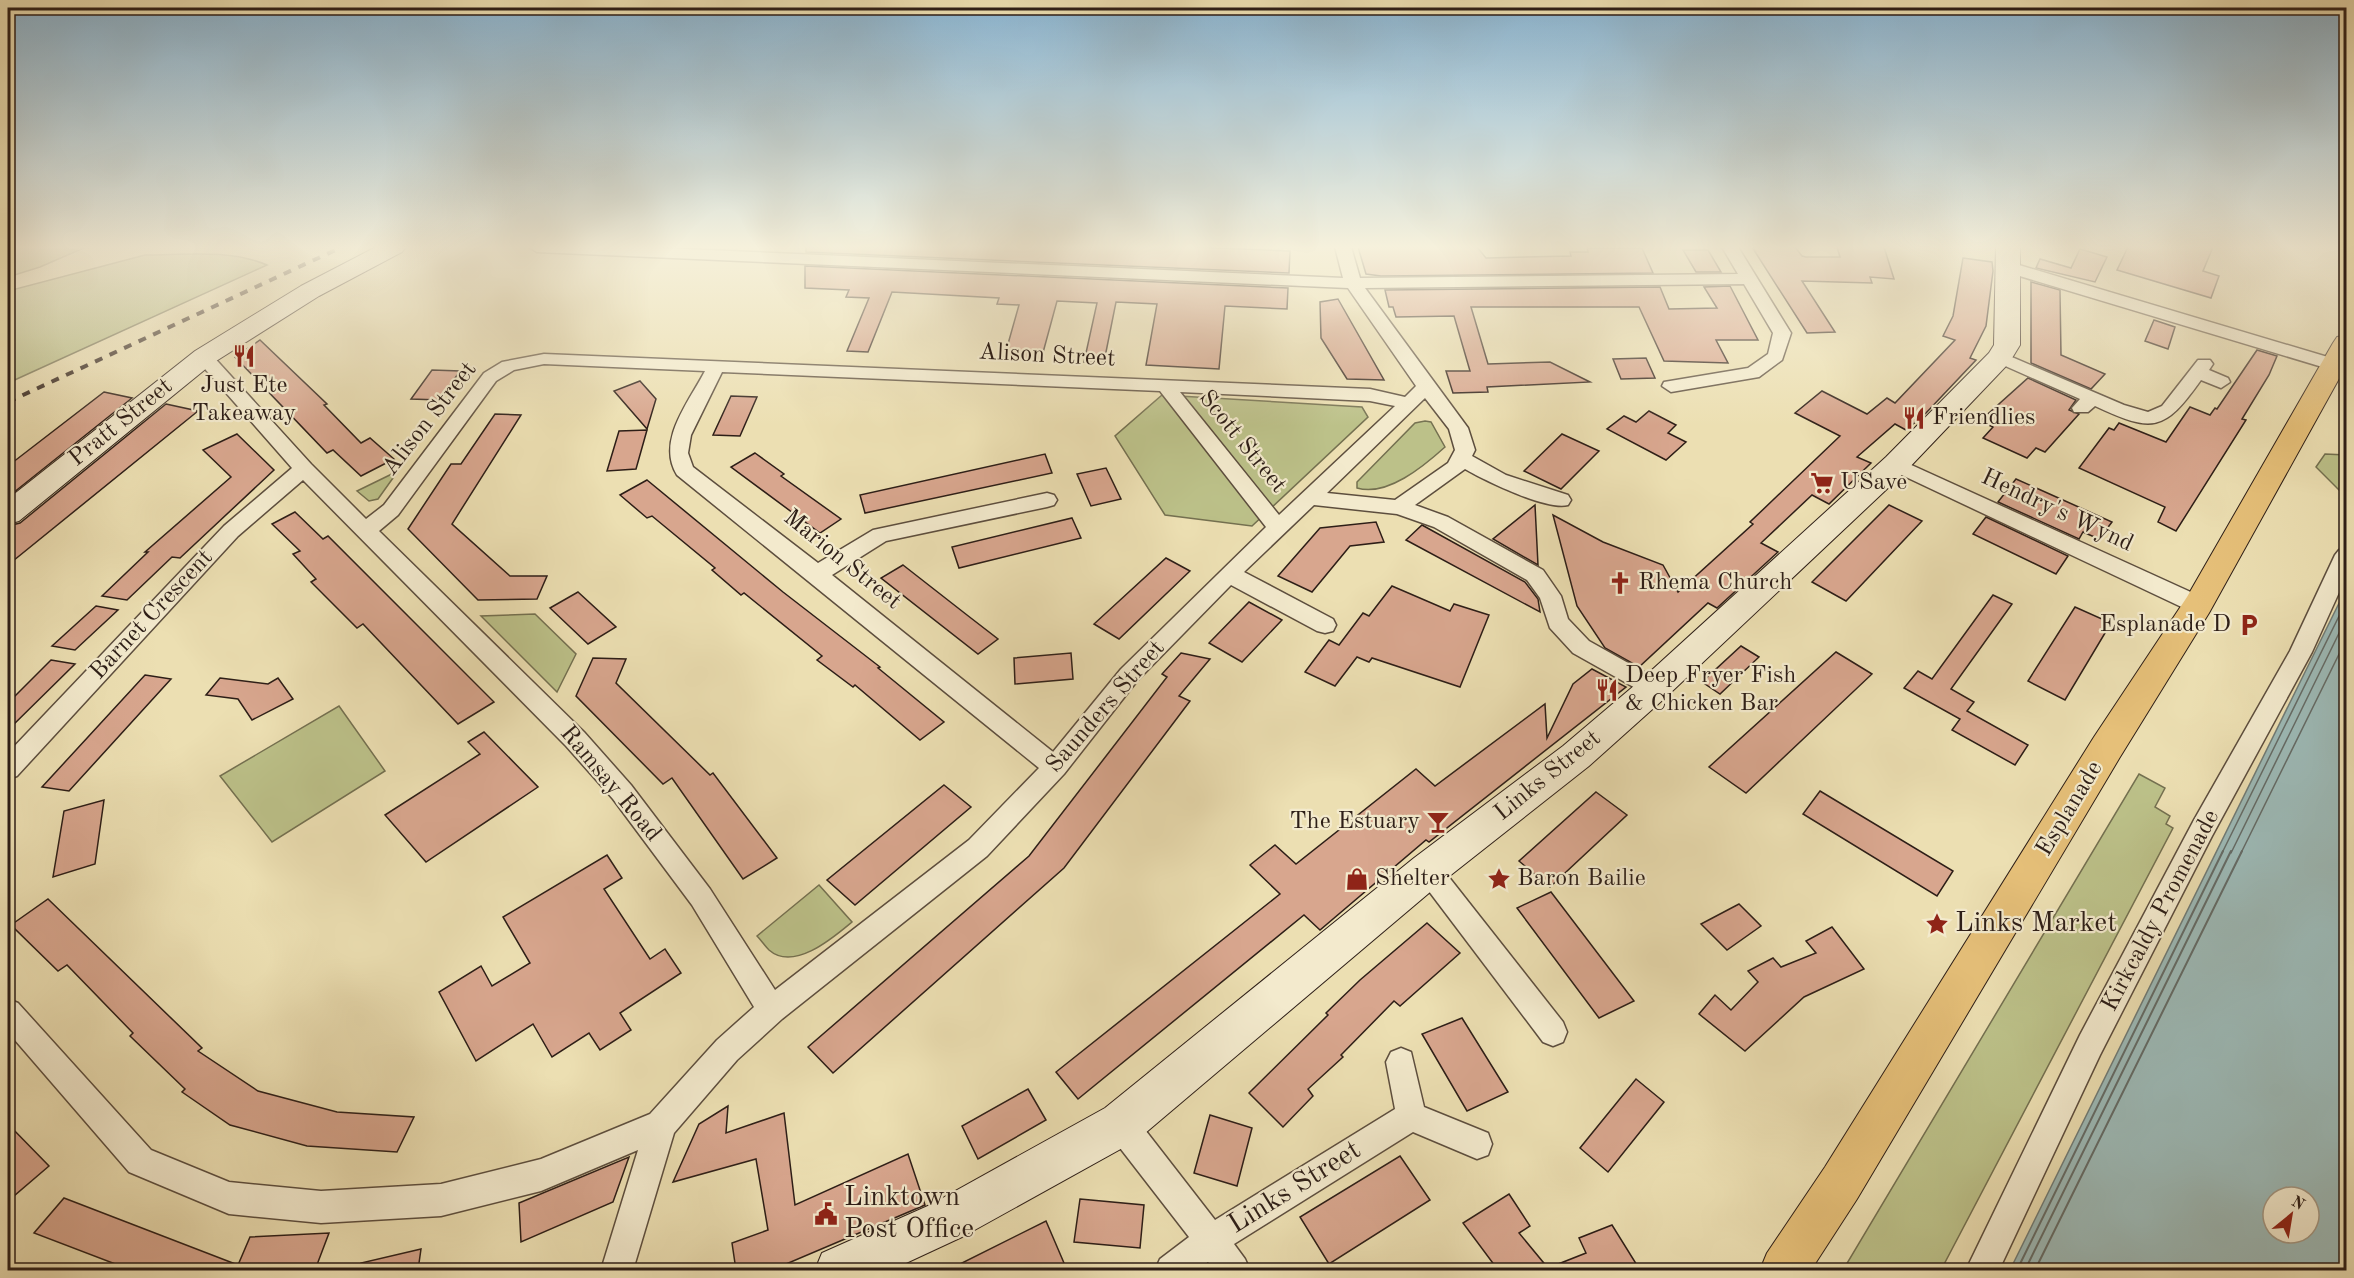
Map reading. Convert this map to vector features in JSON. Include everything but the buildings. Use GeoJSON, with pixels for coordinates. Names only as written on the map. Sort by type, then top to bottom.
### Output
{"type":"FeatureCollection","features":[{"type":"Feature","properties":{"kind":"main road","name":"Esplanade"},"geometry":{"type":"LineString","coordinates":[[1784,1270],[1841,1183],[2107,747],[2198,605],[2341,354]]}},
{"type":"Feature","properties":{"kind":"street","name":"Pratt Street"},"geometry":{"type":"LineString","coordinates":[[8,514],[204,357],[285,307]]}},
{"type":"Feature","properties":{"kind":"street"},"geometry":{"type":"LineString","coordinates":[[1370,307],[1458,428],[1465,450],[1456,467],[1400,507]]}},
{"type":"Feature","properties":{"kind":"street"},"geometry":{"type":"LineString","coordinates":[[1671,386],[1753,373],[1776,356],[1782,333],[1766,307]]}},
{"type":"Feature","properties":{"kind":"street","name":"Links Street"},"geometry":{"type":"LineString","coordinates":[[839,1270],[946,1221],[1121,1124],[1428,870],[1576,756],[1654,688],[1896,464],[2000,357],[2007,345],[2007,307]]}},
{"type":"Feature","properties":{"kind":"street"},"geometry":{"type":"LineString","coordinates":[[2178,307],[2341,354]]}},
{"type":"Feature","properties":{"kind":"street","name":"Ramsay Road"},"geometry":{"type":"LineString","coordinates":[[204,357],[304,469],[575,739],[622,792],[701,897],[772,1010]]}},
{"type":"Feature","properties":{"kind":"street"},"geometry":{"type":"LineString","coordinates":[[2000,357],[2087,403],[2126,414],[2158,419],[2168,413],[2201,368],[2222,382]]}},
{"type":"Feature","properties":{"kind":"street","name":"Alison Street"},"geometry":{"type":"LineString","coordinates":[[365,531],[391,510],[490,377],[508,366],[544,359],[1370,395],[1408,403]]}},
{"type":"Feature","properties":{"kind":"street","name":"Marion Street"},"geometry":{"type":"LineString","coordinates":[[717,365],[681,435],[678,453],[684,470],[817,574],[1055,767]]}},
{"type":"Feature","properties":{"kind":"street","name":"Scott Street"},"geometry":{"type":"LineString","coordinates":[[1166,387],[1279,529]]}},
{"type":"Feature","properties":{"kind":"street","name":"Saunders Street"},"geometry":{"type":"LineString","coordinates":[[772,1010],[978,848],[1055,767],[1129,675],[1229,574],[1426,387]]}},
{"type":"Feature","properties":{"kind":"street"},"geometry":{"type":"LineString","coordinates":[[1461,458],[1499,480],[1561,500]]}},
{"type":"Feature","properties":{"kind":"street","name":"Hendry's Wynd"},"geometry":{"type":"LineString","coordinates":[[1896,464],[2198,605]]}},
{"type":"Feature","properties":{"kind":"street","name":"Barnet Crescent"},"geometry":{"type":"LineString","coordinates":[[8,769],[231,531],[304,469]]}},
{"type":"Feature","properties":{"kind":"street"},"geometry":{"type":"LineString","coordinates":[[1310,498],[1400,507],[1441,522],[1535,575],[1550,596],[1558,622],[1581,647],[1654,688]]}},
{"type":"Feature","properties":{"kind":"street"},"geometry":{"type":"LineString","coordinates":[[817,574],[880,535],[1047,500]]}},
{"type":"Feature","properties":{"kind":"street","name":"Kirkcaldy Promenade"},"geometry":{"type":"LineString","coordinates":[[1982,1270],[2090,1045],[2203,828],[2301,652],[2346,555]]}},
{"type":"Feature","properties":{"kind":"street"},"geometry":{"type":"LineString","coordinates":[[1229,574],[1325,625]]}},
{"type":"Feature","properties":{"kind":"street"},"geometry":{"type":"LineString","coordinates":[[1428,870],[1553,1032]]}},
{"type":"Feature","properties":{"kind":"street"},"geometry":{"type":"LineString","coordinates":[[617,1270],[661,1125],[727,1050],[772,1010]]}},
{"type":"Feature","properties":{"kind":"street"},"geometry":{"type":"LineString","coordinates":[[8,1012],[140,1161],[229,1198],[321,1207],[441,1200],[541,1175],[661,1125]]}},
{"type":"Feature","properties":{"kind":"street"},"geometry":{"type":"LineString","coordinates":[[1401,1062],[1411,1116],[1478,1144]]}},
{"type":"Feature","properties":{"kind":"street","name":"Links Street"},"geometry":{"type":"LineString","coordinates":[[1172,1270],[1210,1241],[1411,1116]]}},
{"type":"Feature","properties":{"kind":"street","name":"Links Street"},"geometry":{"type":"LineString","coordinates":[[1121,1124],[1234,1270]]}},
{"type":"Feature","properties":{"kind":"green space"},"geometry":{"type":"Polygon","coordinates":[[[8,307],[176,307],[8,383],[8,307]]]}},
{"type":"Feature","properties":{"kind":"green space"},"geometry":{"type":"Polygon","coordinates":[[[1162,395],[1362,407],[1368,417],[1252,526],[1165,515],[1115,436],[1162,395]]]}},
{"type":"Feature","properties":{"kind":"green space"},"geometry":{"type":"Polygon","coordinates":[[[1431,422],[1445,447],[1416,471],[1392,484],[1369,490],[1357,488],[1357,482],[1415,423],[1431,422]]]}},
{"type":"Feature","properties":{"kind":"green space"},"geometry":{"type":"Polygon","coordinates":[[[2325,454],[2346,455],[2346,487],[2343,494],[2316,467],[2325,454]]]}},
{"type":"Feature","properties":{"kind":"green space"},"geometry":{"type":"Polygon","coordinates":[[[398,471],[378,499],[369,501],[357,491],[398,471]]]}},
{"type":"Feature","properties":{"kind":"green space"},"geometry":{"type":"Polygon","coordinates":[[[535,614],[576,654],[557,692],[481,616],[535,614]]]}},
{"type":"Feature","properties":{"kind":"green space"},"geometry":{"type":"Polygon","coordinates":[[[339,706],[385,771],[272,842],[220,776],[339,706]]]}},
{"type":"Feature","properties":{"kind":"green space"},"geometry":{"type":"Polygon","coordinates":[[[2139,774],[2165,788],[2155,807],[2170,816],[2166,824],[2173,828],[1941,1270],[1843,1270],[2139,774]]]}},
{"type":"Feature","properties":{"kind":"green space"},"geometry":{"type":"Polygon","coordinates":[[[819,885],[852,922],[835,936],[802,955],[779,956],[769,950],[757,936],[819,885]]]}},
{"type":"Feature","properties":{"kind":"water"},"geometry":{"type":"Polygon","coordinates":[[[2346,589],[2346,1270],[2010,1270],[2346,589]]]}},
{"type":"Feature","properties":{"kind":"railway"},"geometry":{"type":"LineString","coordinates":[[8,402],[213,307]]}},
{"type":"Feature","properties":{"kind":"place","name":"Just Ete Takeaway"},"geometry":{"type":"Point","coordinates":[244,356]}},
{"type":"Feature","properties":{"kind":"place","name":"Friendlies"},"geometry":{"type":"Point","coordinates":[1914,418]}},
{"type":"Feature","properties":{"kind":"place","name":"USave"},"geometry":{"type":"Point","coordinates":[1822,483]}},
{"type":"Feature","properties":{"kind":"place","name":"Rhema Church"},"geometry":{"type":"Point","coordinates":[1620,583]}},
{"type":"Feature","properties":{"kind":"place","name":"Esplanade D"},"geometry":{"type":"Point","coordinates":[2249,625]}},
{"type":"Feature","properties":{"kind":"place","name":"Deep Fryer Fish & Chicken Bar"},"geometry":{"type":"Point","coordinates":[1607,690]}},
{"type":"Feature","properties":{"kind":"place","name":"The Estuary"},"geometry":{"type":"Point","coordinates":[1438,822]}},
{"type":"Feature","properties":{"kind":"place","name":"Shelter"},"geometry":{"type":"Point","coordinates":[1357,879]}},
{"type":"Feature","properties":{"kind":"place","name":"Baron Bailie"},"geometry":{"type":"Point","coordinates":[1499,879]}},
{"type":"Feature","properties":{"kind":"place","name":"Links Market"},"geometry":{"type":"Point","coordinates":[1937,924]}},
{"type":"Feature","properties":{"kind":"place","name":"Linktown Post Office"},"geometry":{"type":"Point","coordinates":[826,1214]}}]}
